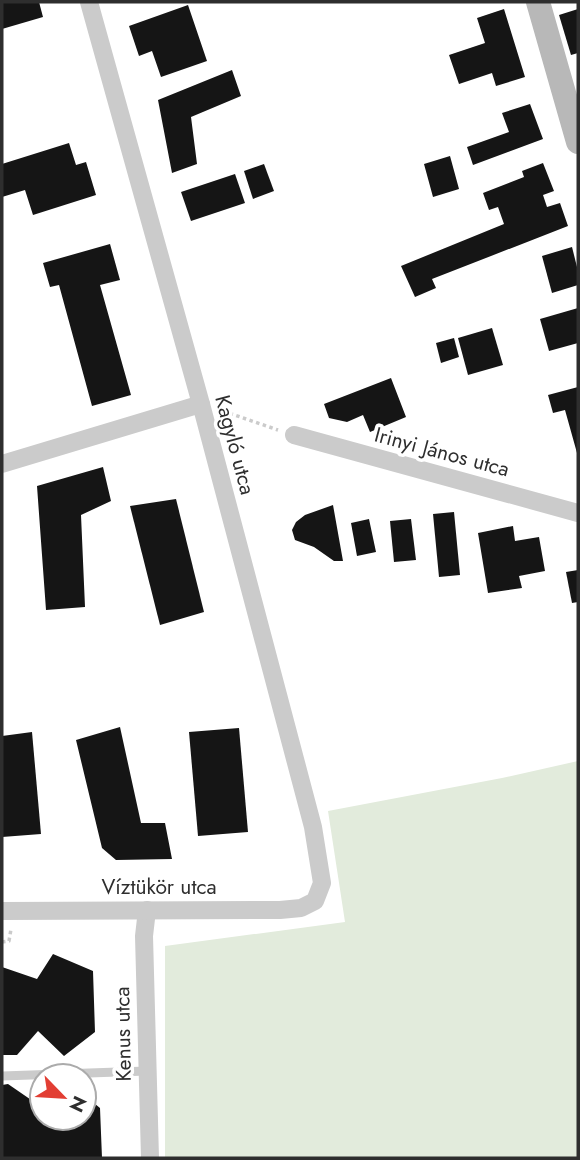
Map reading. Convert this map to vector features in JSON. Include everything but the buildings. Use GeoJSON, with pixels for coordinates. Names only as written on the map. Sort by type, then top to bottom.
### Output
{"type":"FeatureCollection","features":[{"type":"Feature","properties":{"kind":"main road"},"geometry":{"type":"LineString","coordinates":[[538,2],[578,142]]}},
{"type":"Feature","properties":{"kind":"street","name":"Kagyló utca"},"geometry":{"type":"LineString","coordinates":[[89,2],[201,404],[313,827],[322,883],[315,901]]}},
{"type":"Feature","properties":{"kind":"street"},"geometry":{"type":"LineString","coordinates":[[2,464],[201,404]]}},
{"type":"Feature","properties":{"kind":"street","name":"Irinyi János utca"},"geometry":{"type":"LineString","coordinates":[[294,435],[578,513]]}},
{"type":"Feature","properties":{"kind":"street","name":"Víztükör utca"},"geometry":{"type":"LineString","coordinates":[[2,911],[280,910],[302,908],[315,901]]}},
{"type":"Feature","properties":{"kind":"street","name":"Kenus utca"},"geometry":{"type":"LineString","coordinates":[[147,909],[144,936],[150,1158]]}},
{"type":"Feature","properties":{"kind":"lane"},"geometry":{"type":"LineString","coordinates":[[2,1076],[147,1071]]}},
{"type":"Feature","properties":{"kind":"path"},"geometry":{"type":"LineString","coordinates":[[201,404],[294,435]]}},
{"type":"Feature","properties":{"kind":"green space"},"geometry":{"type":"Polygon","coordinates":[[[578,761],[578,1158],[165,1158],[165,946],[345,922],[328,811],[578,761]]]}}]}
